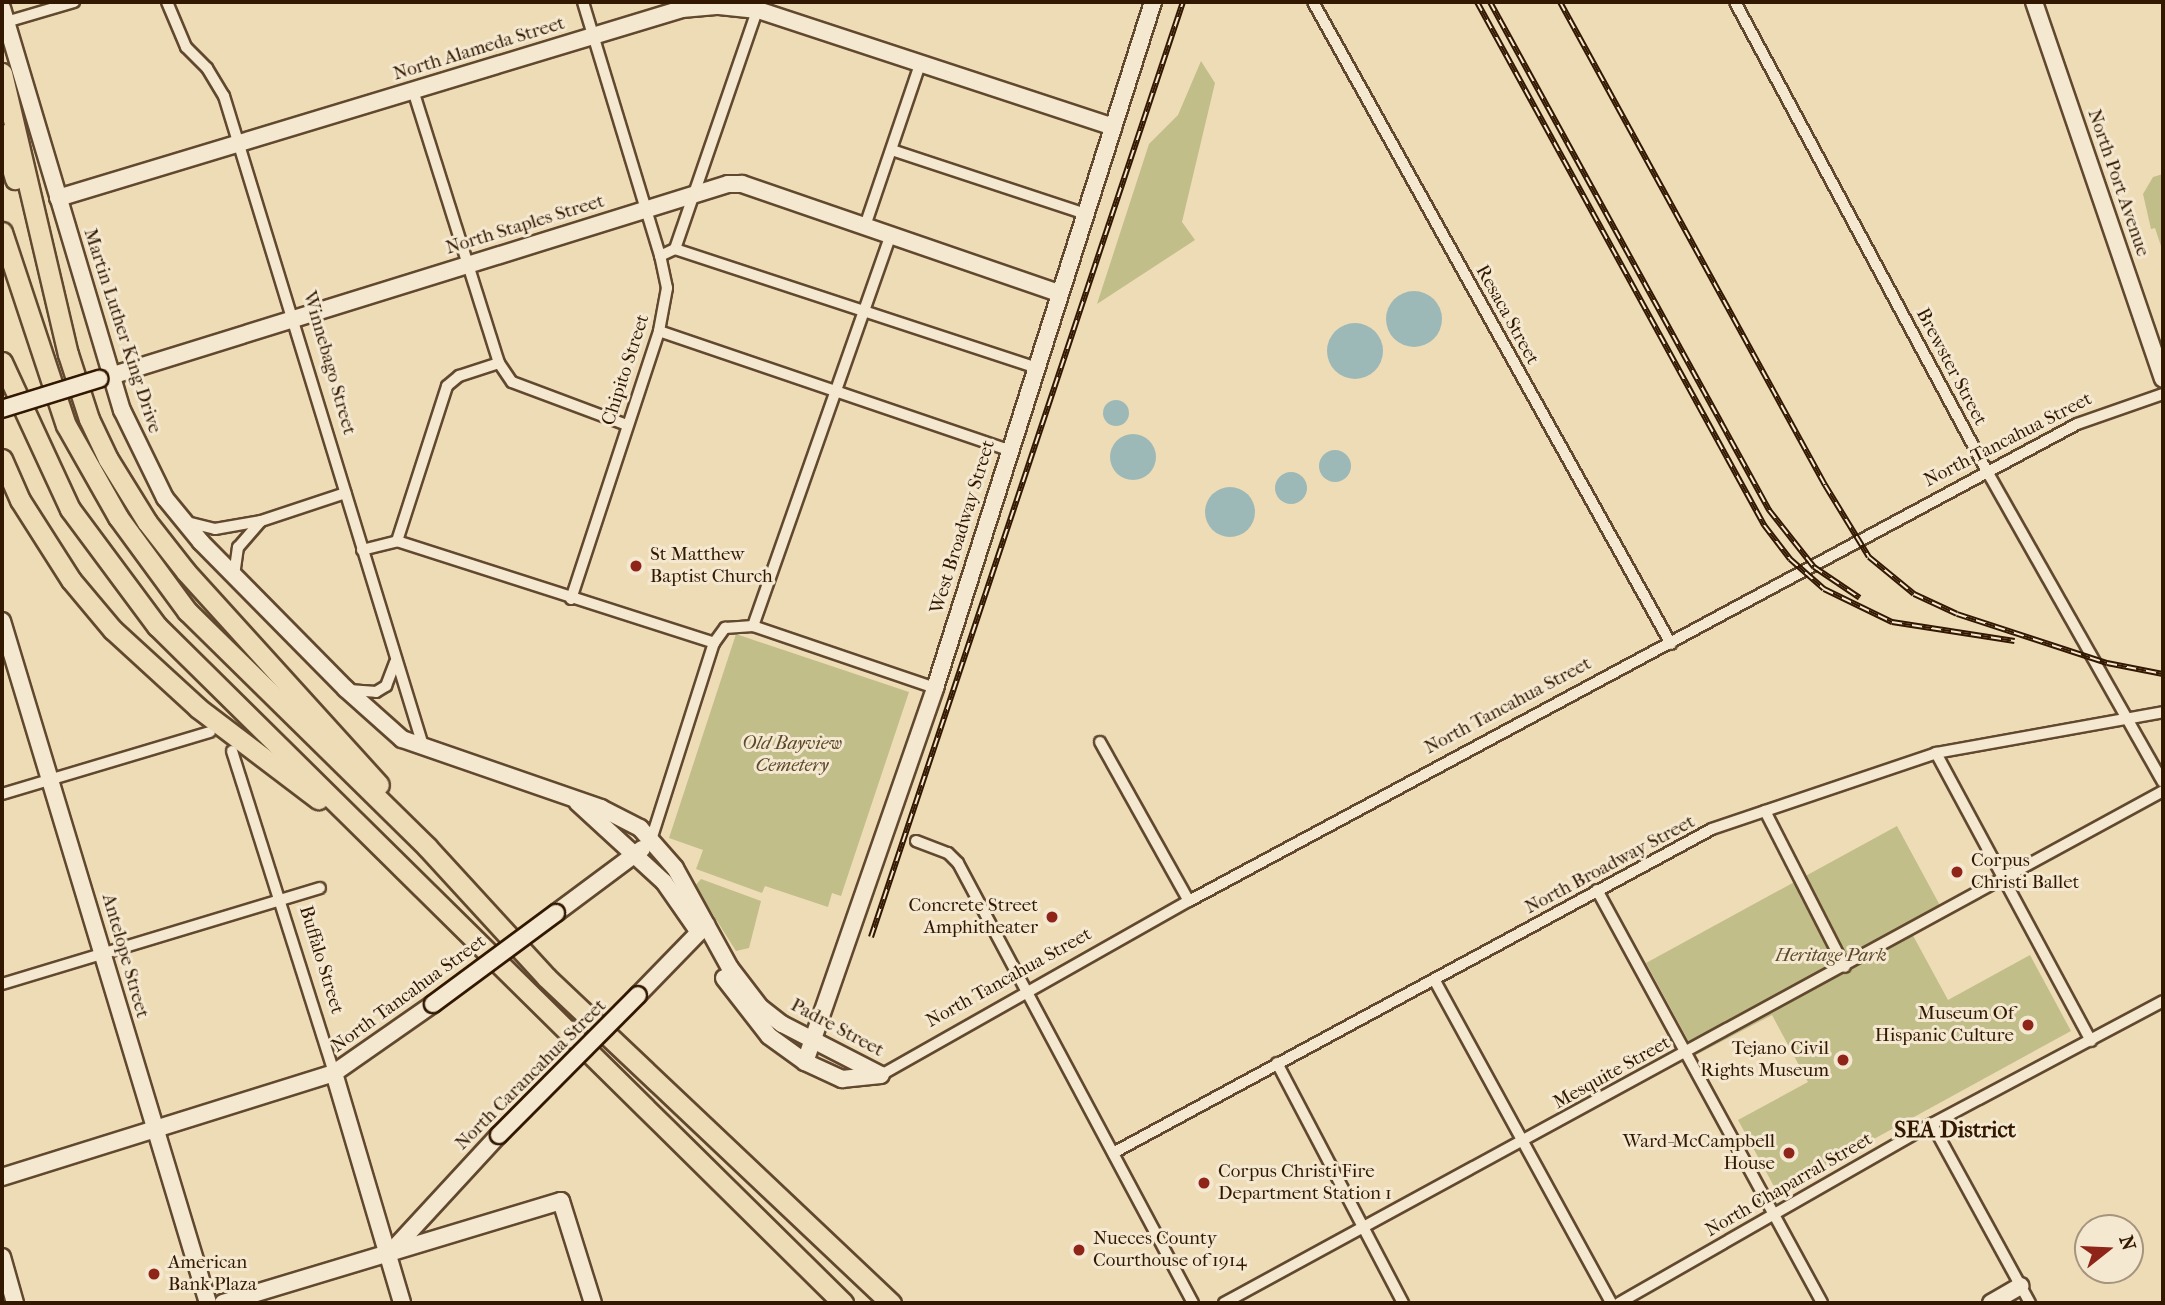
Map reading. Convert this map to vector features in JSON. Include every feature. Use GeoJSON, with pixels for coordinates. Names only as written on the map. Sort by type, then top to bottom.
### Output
{"type":"FeatureCollection","features":[{"type":"Feature","properties":{"kind":"highway"},"geometry":{"type":"LineString","coordinates":[[2,73],[68,354]]}},
{"type":"Feature","properties":{"kind":"highway"},"geometry":{"type":"LineString","coordinates":[[2,134],[93,429],[147,522],[392,799],[427,847]]}},
{"type":"Feature","properties":{"kind":"highway"},"geometry":{"type":"LineString","coordinates":[[2,232],[66,425],[118,517],[213,641],[427,847],[546,977],[891,1303]]}},
{"type":"Feature","properties":{"kind":"highway"},"geometry":{"type":"LineString","coordinates":[[2,362],[70,509],[157,626],[843,1303]]}},
{"type":"Feature","properties":{"kind":"highway"},"geometry":{"type":"LineString","coordinates":[[2,459],[20,500],[71,580],[113,630],[179,692],[416,881]]}},
{"type":"Feature","properties":{"kind":"street"},"geometry":{"type":"LineString","coordinates":[[4,15],[74,2]]}},
{"type":"Feature","properties":{"kind":"street","name":"Winnebago Street"},"geometry":{"type":"LineString","coordinates":[[167,2],[186,47],[207,68],[224,96],[295,319],[345,494],[424,749]]}},
{"type":"Feature","properties":{"kind":"street","name":"Chipito Street"},"geometry":{"type":"LineString","coordinates":[[571,599],[659,331],[667,288],[647,210],[583,2]]}},
{"type":"Feature","properties":{"kind":"street","name":"West Broadway Street"},"geometry":{"type":"LineString","coordinates":[[805,1062],[816,1041],[936,688],[1009,450],[1038,368],[1058,293],[1153,2]]}},
{"type":"Feature","properties":{"kind":"street","name":"Resaca Street"},"geometry":{"type":"LineString","coordinates":[[1313,2],[1671,644]]}},
{"type":"Feature","properties":{"kind":"street","name":"Brewster Street"},"geometry":{"type":"LineString","coordinates":[[1734,2],[1988,473],[2163,782]]}},
{"type":"Feature","properties":{"kind":"street","name":"North Port Avenue"},"geometry":{"type":"LineString","coordinates":[[2034,2],[2163,378]]}},
{"type":"Feature","properties":{"kind":"street"},"geometry":{"type":"LineString","coordinates":[[675,249],[759,6]]}},
{"type":"Feature","properties":{"kind":"street","name":"North Alameda Street"},"geometry":{"type":"LineString","coordinates":[[58,198],[682,9],[759,6],[920,64],[1113,127]]}},
{"type":"Feature","properties":{"kind":"street","name":"Martin Luther King Drive"},"geometry":{"type":"LineString","coordinates":[[4,15],[58,198],[105,377],[136,446],[181,518],[234,576],[346,689],[402,739]]}},
{"type":"Feature","properties":{"kind":"street"},"geometry":{"type":"LineString","coordinates":[[865,226],[920,64]]}},
{"type":"Feature","properties":{"kind":"street"},"geometry":{"type":"LineString","coordinates":[[413,91],[499,363],[512,382],[627,425]]}},
{"type":"Feature","properties":{"kind":"street"},"geometry":{"type":"LineString","coordinates":[[892,150],[1085,214]]}},
{"type":"Feature","properties":{"kind":"street","name":"North Staples Street"},"geometry":{"type":"LineString","coordinates":[[2,409],[696,194],[742,184],[1058,293]]}},
{"type":"Feature","properties":{"kind":"street"},"geometry":{"type":"LineString","coordinates":[[753,626],[890,236]]}},
{"type":"Feature","properties":{"kind":"street"},"geometry":{"type":"LineString","coordinates":[[660,256],[675,249],[1038,368]]}},
{"type":"Feature","properties":{"kind":"street"},"geometry":{"type":"LineString","coordinates":[[659,331],[1009,450]]}},
{"type":"Feature","properties":{"kind":"street"},"geometry":{"type":"LineString","coordinates":[[397,541],[447,386],[459,376],[499,363]]}},
{"type":"Feature","properties":{"kind":"street","name":"North Tancahua Street"},"geometry":{"type":"LineString","coordinates":[[881,1075],[1189,901],[2077,424],[2163,394]]}},
{"type":"Feature","properties":{"kind":"street"},"geometry":{"type":"LineString","coordinates":[[181,518],[215,529],[261,521],[345,494]]}},
{"type":"Feature","properties":{"kind":"street"},"geometry":{"type":"LineString","coordinates":[[234,576],[238,547],[261,521]]}},
{"type":"Feature","properties":{"kind":"street"},"geometry":{"type":"LineString","coordinates":[[362,550],[397,541],[714,643]]}},
{"type":"Feature","properties":{"kind":"street","name":"Antelope Street"},"geometry":{"type":"LineString","coordinates":[[2,621],[208,1303]]}},
{"type":"Feature","properties":{"kind":"street"},"geometry":{"type":"LineString","coordinates":[[651,840],[714,643],[724,628],[753,626],[936,688]]}},
{"type":"Feature","properties":{"kind":"street"},"geometry":{"type":"LineString","coordinates":[[346,689],[376,692],[386,686],[394,674],[395,657]]}},
{"type":"Feature","properties":{"kind":"street","name":"North Broadway Street"},"geometry":{"type":"LineString","coordinates":[[1113,1153],[1712,829],[1936,752],[2126,716],[2163,712]]}},
{"type":"Feature","properties":{"kind":"street"},"geometry":{"type":"LineString","coordinates":[[2,794],[210,732]]}},
{"type":"Feature","properties":{"kind":"street","name":"Padre Street"},"geometry":{"type":"LineString","coordinates":[[402,739],[622,817],[651,840],[675,868],[702,929],[753,1017],[785,1049],[805,1062],[842,1079],[881,1075]]}},
{"type":"Feature","properties":{"kind":"street"},"geometry":{"type":"LineString","coordinates":[[1101,743],[1189,901]]}},
{"type":"Feature","properties":{"kind":"street","name":"Buffalo Street"},"geometry":{"type":"LineString","coordinates":[[232,751],[334,1073],[402,1303]]}},
{"type":"Feature","properties":{"kind":"street"},"geometry":{"type":"LineString","coordinates":[[1936,752],[2091,1041]]}},
{"type":"Feature","properties":{"kind":"street","name":"Mesquite Street"},"geometry":{"type":"LineString","coordinates":[[1224,1303],[1845,967],[2163,791]]}},
{"type":"Feature","properties":{"kind":"street","name":"Padre Street"},"geometry":{"type":"LineString","coordinates":[[573,798],[664,882],[760,1007],[816,1041],[881,1075]]}},
{"type":"Feature","properties":{"kind":"street"},"geometry":{"type":"LineString","coordinates":[[1765,811],[1845,967]]}},
{"type":"Feature","properties":{"kind":"street","name":"North Tancahua Street"},"geometry":{"type":"LineString","coordinates":[[2,1177],[334,1073],[636,855],[651,840]]}},
{"type":"Feature","properties":{"kind":"street"},"geometry":{"type":"LineString","coordinates":[[916,841],[948,853],[958,863],[1024,992],[1193,1303]]}},
{"type":"Feature","properties":{"kind":"street"},"geometry":{"type":"LineString","coordinates":[[2,984],[320,888]]}},
{"type":"Feature","properties":{"kind":"street"},"geometry":{"type":"LineString","coordinates":[[1597,890],[1822,1303]]}},
{"type":"Feature","properties":{"kind":"street","name":"North Carancahua Street"},"geometry":{"type":"LineString","coordinates":[[387,1256],[499,1135],[702,929]]}},
{"type":"Feature","properties":{"kind":"street"},"geometry":{"type":"LineString","coordinates":[[1435,981],[1611,1303]]}},
{"type":"Feature","properties":{"kind":"street","name":"North Chaparral Street"},"geometry":{"type":"LineString","coordinates":[[1619,1303],[1932,1124],[2163,1001]]}},
{"type":"Feature","properties":{"kind":"street"},"geometry":{"type":"LineString","coordinates":[[1277,1063],[1403,1303]]}},
{"type":"Feature","properties":{"kind":"street"},"geometry":{"type":"LineString","coordinates":[[1932,1124],[2030,1303]]}},
{"type":"Feature","properties":{"kind":"street"},"geometry":{"type":"LineString","coordinates":[[223,1303],[387,1256],[561,1201],[593,1303]]}},
{"type":"Feature","properties":{"kind":"street"},"geometry":{"type":"LineString","coordinates":[[2,1257],[15,1303]]}},
{"type":"Feature","properties":{"kind":"street"},"geometry":{"type":"LineString","coordinates":[[1991,1303],[2021,1286]]}},
{"type":"Feature","properties":{"kind":"green space"},"geometry":{"type":"Polygon","coordinates":[[[1201,61],[1215,83],[1182,222],[1195,240],[1097,304],[1149,144],[1178,115],[1201,61]]]}},
{"type":"Feature","properties":{"kind":"green space"},"geometry":{"type":"Polygon","coordinates":[[[2163,174],[2163,252],[2155,228],[2151,229],[2143,194],[2153,177],[2163,174]]]}},
{"type":"Feature","properties":{"kind":"green space","name":"Old Bayview Cemetery"},"geometry":{"type":"Polygon","coordinates":[[[736,634],[909,692],[841,896],[832,893],[828,907],[765,886],[762,893],[696,869],[703,850],[669,838],[736,634]]]}},
{"type":"Feature","properties":{"kind":"green space","name":"Heritage Park"},"geometry":{"type":"Polygon","coordinates":[[[1897,826],[1943,911],[1910,930],[1948,1000],[2030,955],[2071,1031],[1777,1192],[1738,1120],[1808,1082],[1772,1015],[1696,1055],[1646,963],[1897,826]]]}},
{"type":"Feature","properties":{"kind":"green space"},"geometry":{"type":"Polygon","coordinates":[[[701,879],[761,901],[749,948],[736,951],[695,886],[701,879]]]}},
{"type":"Feature","properties":{"kind":"water"},"geometry":{"type":"Polygon","coordinates":[[[1409,291],[1419,291],[1434,299],[1440,308],[1440,330],[1434,339],[1419,347],[1409,347],[1391,335],[1386,324],[1386,314],[1398,296],[1409,291]]]}},
{"type":"Feature","properties":{"kind":"water"},"geometry":{"type":"Polygon","coordinates":[[[1350,323],[1360,323],[1375,331],[1381,340],[1381,362],[1375,371],[1360,379],[1350,379],[1332,367],[1327,356],[1327,346],[1339,328],[1350,323]]]}},
{"type":"Feature","properties":{"kind":"water"},"geometry":{"type":"Polygon","coordinates":[[[1116,400],[1125,404],[1129,413],[1125,422],[1116,426],[1107,422],[1103,413],[1107,404],[1116,400]]]}},
{"type":"Feature","properties":{"kind":"water"},"geometry":{"type":"Polygon","coordinates":[[[1133,434],[1149,441],[1156,457],[1149,473],[1133,480],[1117,473],[1110,457],[1117,441],[1133,434]]]}},
{"type":"Feature","properties":{"kind":"water"},"geometry":{"type":"Polygon","coordinates":[[[1335,450],[1346,455],[1351,466],[1346,477],[1335,482],[1324,477],[1319,466],[1324,455],[1335,450]]]}},
{"type":"Feature","properties":{"kind":"water"},"geometry":{"type":"Polygon","coordinates":[[[1291,472],[1303,476],[1307,488],[1303,500],[1291,504],[1279,500],[1275,488],[1279,476],[1291,472]]]}},
{"type":"Feature","properties":{"kind":"water"},"geometry":{"type":"Polygon","coordinates":[[[1230,487],[1248,494],[1255,512],[1248,530],[1230,537],[1212,530],[1205,512],[1212,494],[1230,487]]]}},
{"type":"Feature","properties":{"kind":"railway"},"geometry":{"type":"LineString","coordinates":[[871,937],[1183,2]]}},
{"type":"Feature","properties":{"kind":"railway"},"geometry":{"type":"LineString","coordinates":[[1477,2],[1764,525],[1790,559],[1824,589],[1892,622],[2015,641]]}},
{"type":"Feature","properties":{"kind":"railway"},"geometry":{"type":"LineString","coordinates":[[1490,2],[1769,510],[1814,567],[1860,598]]}},
{"type":"Feature","properties":{"kind":"railway"},"geometry":{"type":"LineString","coordinates":[[1560,2],[1825,485],[1869,557],[1914,594],[1957,614],[2107,663],[2163,674]]}},
{"type":"Feature","properties":{"kind":"place","name":"St Matthew Baptist Church"},"geometry":{"type":"Point","coordinates":[636,566]}},
{"type":"Feature","properties":{"kind":"place","name":"Corpus Christi Ballet"},"geometry":{"type":"Point","coordinates":[1957,872]}},
{"type":"Feature","properties":{"kind":"place","name":"Concrete Street Amphitheater"},"geometry":{"type":"Point","coordinates":[1052,917]}},
{"type":"Feature","properties":{"kind":"place","name":"Museum Of Hispanic Culture"},"geometry":{"type":"Point","coordinates":[2028,1025]}},
{"type":"Feature","properties":{"kind":"place","name":"Tejano Civil Rights Museum"},"geometry":{"type":"Point","coordinates":[1843,1060]}},
{"type":"Feature","properties":{"kind":"place","name":"Ward-McCampbell House"},"geometry":{"type":"Point","coordinates":[1789,1153]}},
{"type":"Feature","properties":{"kind":"place","name":"Corpus Christi Fire Department Station 1"},"geometry":{"type":"Point","coordinates":[1204,1183]}},
{"type":"Feature","properties":{"kind":"place","name":"Nueces County Courthouse of 1914"},"geometry":{"type":"Point","coordinates":[1079,1250]}},
{"type":"Feature","properties":{"kind":"place","name":"American Bank Plaza"},"geometry":{"type":"Point","coordinates":[154,1274]}},
{"type":"Feature","properties":{"kind":"district","name":"SEA District"},"geometry":{"type":"Point","coordinates":[1955,1130]}}]}
